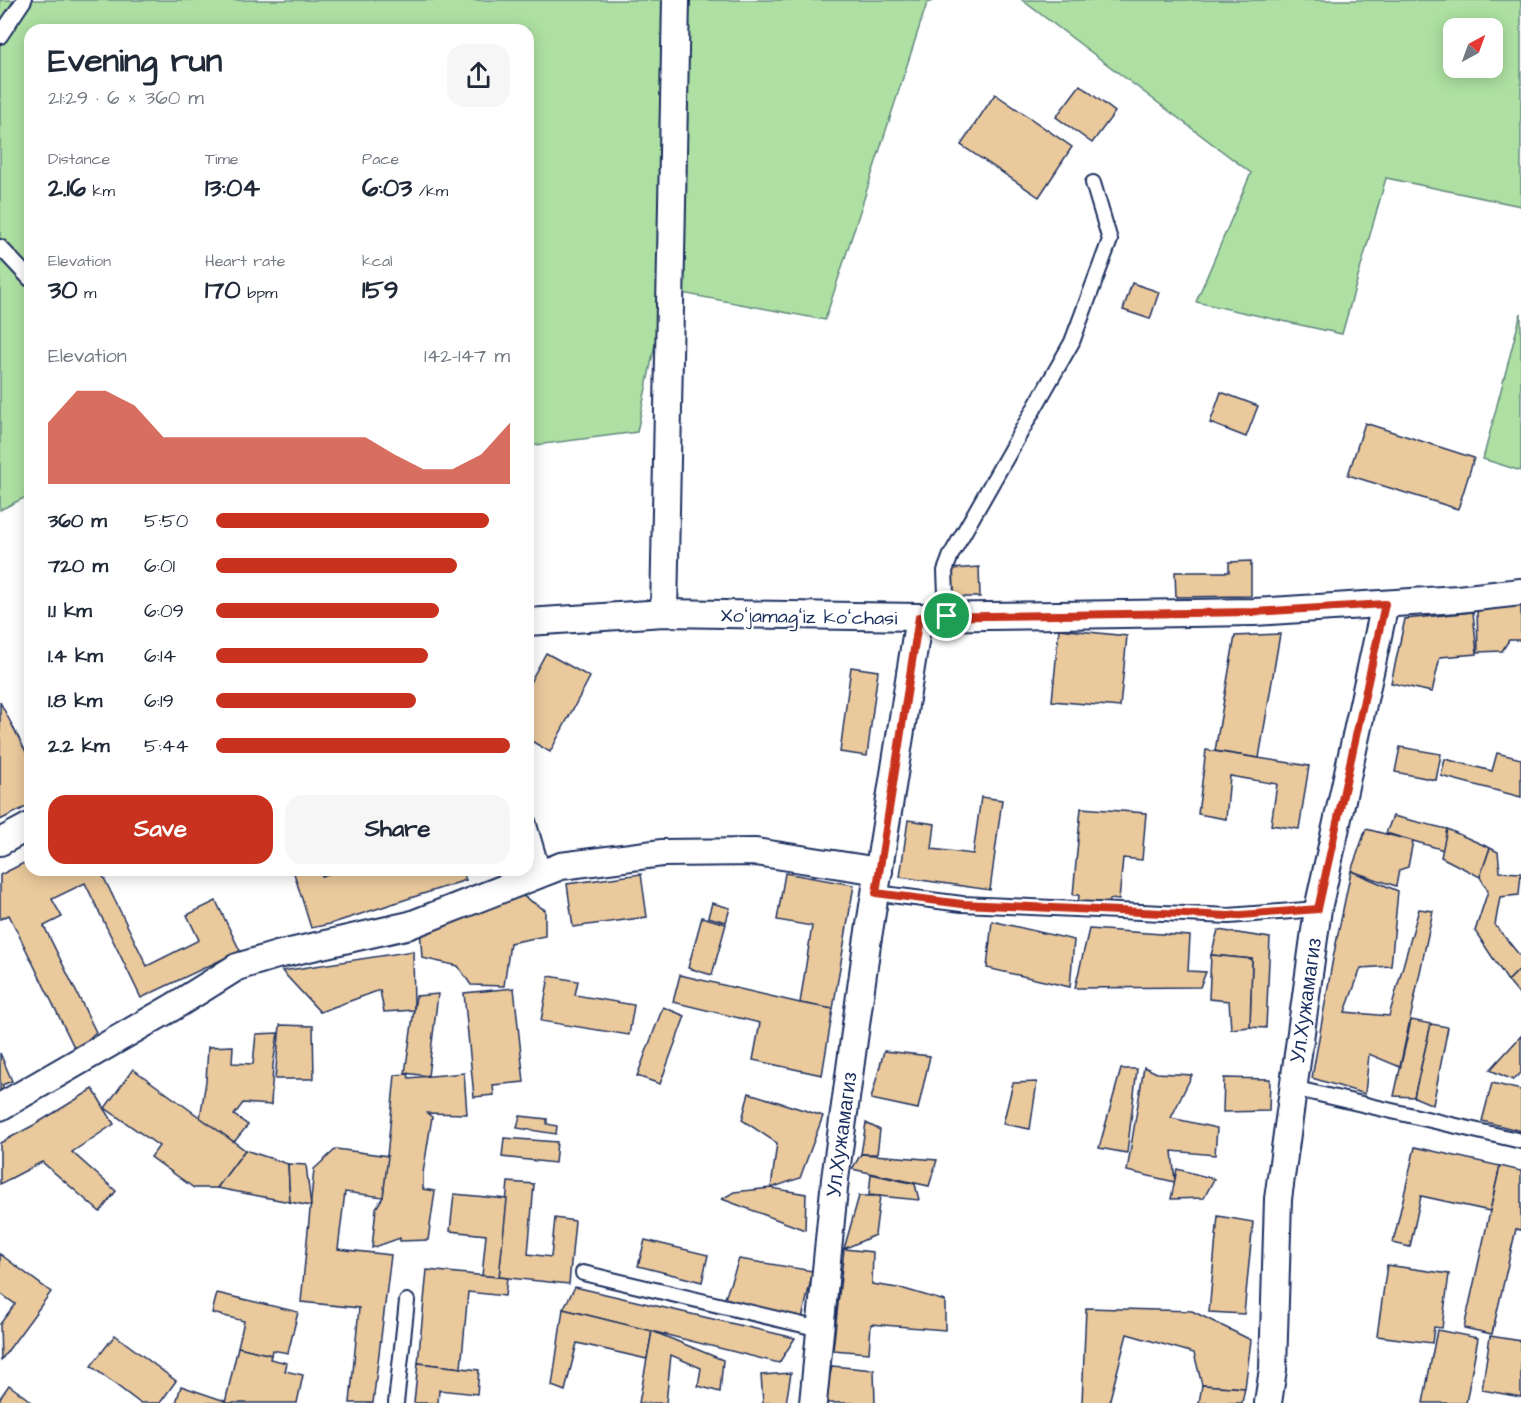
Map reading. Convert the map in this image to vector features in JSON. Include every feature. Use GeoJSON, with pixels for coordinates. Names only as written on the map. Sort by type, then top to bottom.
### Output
{"type":"FeatureCollection","features":[{"type":"Feature","properties":{"kind":"street"},"geometry":{"type":"LineString","coordinates":[[664,613],[676,0]]}},
{"type":"Feature","properties":{"kind":"street","name":"Xoʻjamagʻiz koʻchasi"},"geometry":{"type":"LineString","coordinates":[[534,622],[664,613],[919,617],[1254,612],[1458,599],[1521,592]]}},
{"type":"Feature","properties":{"kind":"street","name":"Ул.Хужамагиз"},"geometry":{"type":"LineString","coordinates":[[1268,1403],[1273,1369],[1278,1199],[1318,909],[1385,604]]}},
{"type":"Feature","properties":{"kind":"street","name":"Ул.Хужамагиз"},"geometry":{"type":"LineString","coordinates":[[813,1403],[835,1179],[877,882],[919,617]]}},
{"type":"Feature","properties":{"kind":"street"},"geometry":{"type":"LineString","coordinates":[[0,842],[24,829]]}},
{"type":"Feature","properties":{"kind":"street"},"geometry":{"type":"LineString","coordinates":[[534,876],[561,866],[662,853],[756,852],[877,882]]}},
{"type":"Feature","properties":{"kind":"street"},"geometry":{"type":"LineString","coordinates":[[0,1107],[237,967],[277,955],[410,925],[533,876]]}},
{"type":"Feature","properties":{"kind":"lane"},"geometry":{"type":"LineString","coordinates":[[0,36],[24,0]]}},
{"type":"Feature","properties":{"kind":"lane"},"geometry":{"type":"LineString","coordinates":[[947,616],[945,571],[951,555],[1072,342],[1110,240],[1093,183]]}},
{"type":"Feature","properties":{"kind":"lane"},"geometry":{"type":"LineString","coordinates":[[0,247],[24,273]]}},
{"type":"Feature","properties":{"kind":"lane"},"geometry":{"type":"LineString","coordinates":[[534,841],[543,872]]}},
{"type":"Feature","properties":{"kind":"lane"},"geometry":{"type":"LineString","coordinates":[[877,882],[962,904],[1229,916],[1318,909]]}},
{"type":"Feature","properties":{"kind":"lane"},"geometry":{"type":"LineString","coordinates":[[1293,1088],[1521,1141]]}},
{"type":"Feature","properties":{"kind":"lane"},"geometry":{"type":"LineString","coordinates":[[583,1273],[820,1329]]}},
{"type":"Feature","properties":{"kind":"lane"},"geometry":{"type":"LineString","coordinates":[[396,1403],[407,1301]]}},
{"type":"Feature","properties":{"kind":"green space"},"geometry":{"type":"Polygon","coordinates":[[[0,0],[935,0],[927,3],[825,320],[666,290],[637,432],[534,445],[534,24],[24,24],[24,498],[0,510],[0,0]]]}},
{"type":"Feature","properties":{"kind":"green space"},"geometry":{"type":"Polygon","coordinates":[[[1022,0],[1521,0],[1521,206],[1386,178],[1342,334],[1196,302],[1251,173],[1022,0]]]}},
{"type":"Feature","properties":{"kind":"green space"},"geometry":{"type":"Polygon","coordinates":[[[1521,313],[1521,471],[1483,459],[1521,313]]]}},
{"type":"Feature","properties":{"kind":"building"},"geometry":{"type":"Polygon","coordinates":[[[1080,85],[1115,112],[1092,143],[1056,117],[1080,85]]]}},
{"type":"Feature","properties":{"kind":"building"},"geometry":{"type":"Polygon","coordinates":[[[995,94],[1072,147],[1039,197],[961,145],[995,94]]]}},
{"type":"Feature","properties":{"kind":"building"},"geometry":{"type":"Polygon","coordinates":[[[1132,283],[1159,292],[1150,319],[1123,310],[1132,283]]]}},
{"type":"Feature","properties":{"kind":"building"},"geometry":{"type":"Polygon","coordinates":[[[1221,392],[1258,406],[1246,437],[1210,423],[1221,392]]]}},
{"type":"Feature","properties":{"kind":"building"},"geometry":{"type":"Polygon","coordinates":[[[1365,423],[1474,458],[1458,509],[1348,475],[1365,423]]]}},
{"type":"Feature","properties":{"kind":"building"},"geometry":{"type":"Polygon","coordinates":[[[1251,561],[1251,596],[1176,597],[1175,572],[1229,572],[1229,562],[1251,561]]]}},
{"type":"Feature","properties":{"kind":"building"},"geometry":{"type":"Polygon","coordinates":[[[979,567],[980,597],[952,597],[951,569],[979,567]]]}},
{"type":"Feature","properties":{"kind":"building"},"geometry":{"type":"Polygon","coordinates":[[[1521,605],[1521,640],[1509,640],[1502,651],[1478,652],[1477,607],[1521,605]]]}},
{"type":"Feature","properties":{"kind":"building"},"geometry":{"type":"Polygon","coordinates":[[[1473,612],[1477,654],[1440,657],[1432,692],[1391,683],[1405,619],[1473,612]]]}},
{"type":"Feature","properties":{"kind":"building"},"geometry":{"type":"Polygon","coordinates":[[[1059,629],[1127,636],[1120,707],[1052,701],[1059,629]]]}},
{"type":"Feature","properties":{"kind":"building"},"geometry":{"type":"Polygon","coordinates":[[[1280,634],[1259,758],[1215,751],[1235,636],[1280,634]]]}},
{"type":"Feature","properties":{"kind":"building"},"geometry":{"type":"Polygon","coordinates":[[[546,653],[590,677],[550,752],[534,743],[534,675],[546,653]]]}},
{"type":"Feature","properties":{"kind":"building"},"geometry":{"type":"Polygon","coordinates":[[[851,667],[878,671],[867,756],[840,752],[851,667]]]}},
{"type":"Feature","properties":{"kind":"building"},"geometry":{"type":"Polygon","coordinates":[[[0,702],[24,748],[24,808],[0,820],[0,702]]]}},
{"type":"Feature","properties":{"kind":"building"},"geometry":{"type":"Polygon","coordinates":[[[1400,747],[1441,754],[1436,780],[1395,772],[1400,747]]]}},
{"type":"Feature","properties":{"kind":"building"},"geometry":{"type":"Polygon","coordinates":[[[1206,750],[1309,766],[1299,829],[1271,825],[1277,784],[1230,776],[1226,819],[1198,814],[1206,750]]]}},
{"type":"Feature","properties":{"kind":"building"},"geometry":{"type":"Polygon","coordinates":[[[1497,753],[1521,759],[1521,797],[1441,776],[1445,759],[1492,771],[1497,753]]]}},
{"type":"Feature","properties":{"kind":"building"},"geometry":{"type":"Polygon","coordinates":[[[981,797],[1002,800],[990,890],[900,877],[908,820],[935,824],[932,849],[973,854],[981,797]]]}},
{"type":"Feature","properties":{"kind":"building"},"geometry":{"type":"Polygon","coordinates":[[[1081,808],[1146,813],[1142,860],[1123,858],[1119,900],[1110,899],[1109,908],[1078,905],[1079,895],[1073,895],[1081,808]]]}},
{"type":"Feature","properties":{"kind":"building"},"geometry":{"type":"Polygon","coordinates":[[[1393,816],[1447,829],[1444,850],[1386,833],[1393,816]]]}},
{"type":"Feature","properties":{"kind":"building"},"geometry":{"type":"Polygon","coordinates":[[[1366,829],[1413,841],[1408,867],[1399,870],[1396,886],[1351,871],[1366,829]]]}},
{"type":"Feature","properties":{"kind":"building"},"geometry":{"type":"Polygon","coordinates":[[[1447,829],[1490,848],[1480,877],[1441,857],[1447,829]]]}},
{"type":"Feature","properties":{"kind":"building"},"geometry":{"type":"Polygon","coordinates":[[[1490,848],[1498,852],[1500,872],[1521,873],[1519,895],[1500,897],[1495,925],[1521,957],[1521,968],[1508,981],[1475,931],[1488,891],[1480,877],[1490,848]]]}},
{"type":"Feature","properties":{"kind":"building"},"geometry":{"type":"Polygon","coordinates":[[[24,863],[24,876],[103,876],[147,966],[199,940],[187,915],[216,901],[240,951],[141,998],[85,883],[52,899],[62,917],[44,926],[96,1032],[76,1051],[9,915],[0,919],[0,875],[24,863]]]}},
{"type":"Feature","properties":{"kind":"building"},"geometry":{"type":"Polygon","coordinates":[[[1351,871],[1398,891],[1391,966],[1361,968],[1345,1012],[1389,1016],[1419,909],[1433,911],[1400,1067],[1369,1054],[1365,1094],[1312,1078],[1351,871]]]}},
{"type":"Feature","properties":{"kind":"building"},"geometry":{"type":"Polygon","coordinates":[[[785,873],[854,885],[833,1009],[800,1003],[812,926],[777,920],[785,873]]]}},
{"type":"Feature","properties":{"kind":"building"},"geometry":{"type":"Polygon","coordinates":[[[641,874],[647,917],[573,927],[567,884],[641,874]]]}},
{"type":"Feature","properties":{"kind":"building"},"geometry":{"type":"Polygon","coordinates":[[[295,876],[464,876],[466,880],[330,924],[311,928],[295,876]]]}},
{"type":"Feature","properties":{"kind":"building"},"geometry":{"type":"Polygon","coordinates":[[[523,896],[545,910],[545,936],[510,943],[504,986],[471,985],[458,966],[422,958],[420,927],[479,912],[523,896]]]}},
{"type":"Feature","properties":{"kind":"building"},"geometry":{"type":"Polygon","coordinates":[[[712,903],[730,908],[726,922],[708,917],[712,903]]]}},
{"type":"Feature","properties":{"kind":"building"},"geometry":{"type":"Polygon","coordinates":[[[702,917],[726,924],[712,975],[688,968],[702,917]]]}},
{"type":"Feature","properties":{"kind":"building"},"geometry":{"type":"Polygon","coordinates":[[[992,921],[1074,940],[1070,987],[987,968],[992,921]]]}},
{"type":"Feature","properties":{"kind":"building"},"geometry":{"type":"Polygon","coordinates":[[[1089,929],[1190,936],[1188,971],[1206,972],[1200,987],[1075,988],[1089,929]]]}},
{"type":"Feature","properties":{"kind":"building"},"geometry":{"type":"Polygon","coordinates":[[[1218,930],[1270,938],[1266,1028],[1250,1027],[1252,959],[1211,955],[1218,930]]]}},
{"type":"Feature","properties":{"kind":"building"},"geometry":{"type":"Polygon","coordinates":[[[413,951],[414,1010],[384,1012],[380,990],[320,1012],[282,971],[413,951]]]}},
{"type":"Feature","properties":{"kind":"building"},"geometry":{"type":"Polygon","coordinates":[[[1211,955],[1252,959],[1250,1027],[1231,1029],[1229,1001],[1209,999],[1211,955]]]}},
{"type":"Feature","properties":{"kind":"building"},"geometry":{"type":"Polygon","coordinates":[[[1521,968],[1521,997],[1508,981],[1521,968]]]}},
{"type":"Feature","properties":{"kind":"building"},"geometry":{"type":"Polygon","coordinates":[[[680,975],[833,1009],[822,1075],[753,1060],[760,1023],[673,1002],[680,975]]]}},
{"type":"Feature","properties":{"kind":"building"},"geometry":{"type":"Polygon","coordinates":[[[549,976],[578,981],[575,995],[634,1005],[629,1035],[541,1021],[549,976]]]}},
{"type":"Feature","properties":{"kind":"building"},"geometry":{"type":"Polygon","coordinates":[[[514,988],[524,1082],[493,1085],[494,1095],[474,1097],[464,993],[514,988]]]}},
{"type":"Feature","properties":{"kind":"building"},"geometry":{"type":"Polygon","coordinates":[[[438,994],[428,1076],[405,1073],[416,996],[438,994]]]}},
{"type":"Feature","properties":{"kind":"building"},"geometry":{"type":"Polygon","coordinates":[[[663,1007],[685,1016],[660,1084],[637,1076],[663,1007]]]}},
{"type":"Feature","properties":{"kind":"building"},"geometry":{"type":"Polygon","coordinates":[[[1411,1020],[1431,1024],[1414,1097],[1394,1096],[1411,1020]]]}},
{"type":"Feature","properties":{"kind":"building"},"geometry":{"type":"Polygon","coordinates":[[[1431,1024],[1448,1027],[1433,1105],[1414,1097],[1431,1024]]]}},
{"type":"Feature","properties":{"kind":"building"},"geometry":{"type":"Polygon","coordinates":[[[280,1025],[313,1026],[314,1079],[275,1079],[280,1025]]]}},
{"type":"Feature","properties":{"kind":"building"},"geometry":{"type":"Polygon","coordinates":[[[278,1033],[273,1065],[271,1105],[243,1103],[234,1115],[248,1125],[234,1142],[200,1118],[206,1081],[208,1047],[233,1046],[232,1063],[253,1064],[256,1034],[278,1033]]]}},
{"type":"Feature","properties":{"kind":"building"},"geometry":{"type":"Polygon","coordinates":[[[1521,1036],[1521,1073],[1513,1080],[1490,1070],[1521,1036]]]}},
{"type":"Feature","properties":{"kind":"building"},"geometry":{"type":"Polygon","coordinates":[[[884,1051],[930,1056],[918,1109],[871,1099],[884,1051]]]}},
{"type":"Feature","properties":{"kind":"building"},"geometry":{"type":"Polygon","coordinates":[[[0,1053],[12,1081],[2,1085],[6,1096],[0,1098],[0,1053]]]}},
{"type":"Feature","properties":{"kind":"building"},"geometry":{"type":"Polygon","coordinates":[[[1144,1067],[1157,1073],[1192,1075],[1171,1118],[1217,1128],[1215,1155],[1172,1151],[1175,1182],[1127,1171],[1144,1067]]]}},
{"type":"Feature","properties":{"kind":"building"},"geometry":{"type":"Polygon","coordinates":[[[133,1069],[245,1150],[217,1188],[194,1188],[151,1157],[159,1146],[105,1108],[133,1069]]]}},
{"type":"Feature","properties":{"kind":"building"},"geometry":{"type":"Polygon","coordinates":[[[1121,1069],[1137,1069],[1127,1153],[1099,1148],[1121,1069]]]}},
{"type":"Feature","properties":{"kind":"building"},"geometry":{"type":"Polygon","coordinates":[[[464,1073],[467,1114],[427,1113],[432,1117],[423,1173],[423,1189],[435,1191],[428,1240],[400,1241],[400,1238],[372,1248],[376,1208],[383,1197],[395,1075],[408,1074],[409,1078],[464,1073]]]}},
{"type":"Feature","properties":{"kind":"building"},"geometry":{"type":"Polygon","coordinates":[[[1224,1078],[1270,1079],[1269,1111],[1223,1112],[1224,1078]]]}},
{"type":"Feature","properties":{"kind":"building"},"geometry":{"type":"Polygon","coordinates":[[[1037,1082],[1030,1129],[1003,1124],[1013,1083],[1037,1082]]]}},
{"type":"Feature","properties":{"kind":"building"},"geometry":{"type":"Polygon","coordinates":[[[1492,1083],[1521,1090],[1521,1131],[1482,1121],[1492,1083]]]}},
{"type":"Feature","properties":{"kind":"building"},"geometry":{"type":"Polygon","coordinates":[[[93,1089],[114,1124],[72,1152],[116,1191],[100,1212],[42,1162],[0,1184],[0,1143],[93,1089]]]}},
{"type":"Feature","properties":{"kind":"building"},"geometry":{"type":"Polygon","coordinates":[[[749,1093],[823,1116],[800,1178],[771,1188],[777,1143],[742,1120],[749,1093]]]}},
{"type":"Feature","properties":{"kind":"building"},"geometry":{"type":"Polygon","coordinates":[[[520,1116],[547,1119],[547,1124],[557,1126],[556,1134],[517,1128],[520,1116]]]}},
{"type":"Feature","properties":{"kind":"building"},"geometry":{"type":"Polygon","coordinates":[[[866,1123],[880,1130],[877,1154],[861,1154],[866,1123]]]}},
{"type":"Feature","properties":{"kind":"building"},"geometry":{"type":"Polygon","coordinates":[[[504,1138],[557,1142],[555,1163],[502,1157],[504,1138]]]}},
{"type":"Feature","properties":{"kind":"building"},"geometry":{"type":"Polygon","coordinates":[[[1415,1147],[1500,1166],[1490,1211],[1421,1196],[1410,1247],[1393,1243],[1415,1147]]]}},
{"type":"Feature","properties":{"kind":"building"},"geometry":{"type":"Polygon","coordinates":[[[336,1149],[388,1156],[383,1197],[345,1192],[338,1249],[391,1255],[373,1403],[350,1403],[359,1308],[301,1302],[314,1169],[336,1149]]]}},
{"type":"Feature","properties":{"kind":"building"},"geometry":{"type":"Polygon","coordinates":[[[245,1150],[288,1164],[290,1202],[217,1188],[245,1150]]]}},
{"type":"Feature","properties":{"kind":"building"},"geometry":{"type":"Polygon","coordinates":[[[861,1154],[937,1160],[929,1186],[852,1169],[861,1154]]]}},
{"type":"Feature","properties":{"kind":"building"},"geometry":{"type":"Polygon","coordinates":[[[288,1164],[306,1165],[311,1206],[290,1202],[288,1164]]]}},
{"type":"Feature","properties":{"kind":"building"},"geometry":{"type":"Polygon","coordinates":[[[1500,1166],[1521,1171],[1521,1230],[1516,1229],[1492,1334],[1464,1328],[1500,1166]]]}},
{"type":"Feature","properties":{"kind":"building"},"geometry":{"type":"Polygon","coordinates":[[[1177,1169],[1214,1179],[1204,1198],[1171,1199],[1177,1169]]]}},
{"type":"Feature","properties":{"kind":"building"},"geometry":{"type":"Polygon","coordinates":[[[871,1174],[915,1184],[919,1200],[869,1195],[871,1174]]]}},
{"type":"Feature","properties":{"kind":"building"},"geometry":{"type":"Polygon","coordinates":[[[508,1182],[534,1184],[528,1254],[551,1257],[555,1218],[575,1221],[569,1284],[499,1277],[508,1182]]]}},
{"type":"Feature","properties":{"kind":"building"},"geometry":{"type":"Polygon","coordinates":[[[771,1188],[806,1194],[805,1230],[722,1199],[734,1192],[771,1188]]]}},
{"type":"Feature","properties":{"kind":"building"},"geometry":{"type":"Polygon","coordinates":[[[454,1194],[507,1199],[499,1277],[482,1276],[486,1235],[450,1231],[454,1194]]]}},
{"type":"Feature","properties":{"kind":"building"},"geometry":{"type":"Polygon","coordinates":[[[859,1196],[880,1196],[875,1235],[844,1249],[859,1196]]]}},
{"type":"Feature","properties":{"kind":"building"},"geometry":{"type":"Polygon","coordinates":[[[1218,1216],[1253,1222],[1244,1314],[1209,1312],[1218,1216]]]}},
{"type":"Feature","properties":{"kind":"building"},"geometry":{"type":"Polygon","coordinates":[[[645,1240],[708,1255],[702,1282],[638,1266],[645,1240]]]}},
{"type":"Feature","properties":{"kind":"building"},"geometry":{"type":"Polygon","coordinates":[[[844,1249],[873,1252],[872,1284],[904,1289],[945,1301],[945,1330],[871,1324],[869,1353],[833,1350],[844,1249]]]}},
{"type":"Feature","properties":{"kind":"building"},"geometry":{"type":"Polygon","coordinates":[[[0,1254],[51,1292],[1,1360],[0,1324],[15,1304],[0,1293],[0,1254]]]}},
{"type":"Feature","properties":{"kind":"building"},"geometry":{"type":"Polygon","coordinates":[[[739,1259],[813,1271],[802,1319],[725,1298],[739,1259]]]}},
{"type":"Feature","properties":{"kind":"building"},"geometry":{"type":"Polygon","coordinates":[[[1387,1265],[1449,1274],[1442,1328],[1434,1327],[1432,1343],[1377,1336],[1387,1265]]]}},
{"type":"Feature","properties":{"kind":"building"},"geometry":{"type":"Polygon","coordinates":[[[427,1270],[507,1278],[505,1296],[468,1292],[461,1368],[418,1363],[427,1270]]]}},
{"type":"Feature","properties":{"kind":"building"},"geometry":{"type":"Polygon","coordinates":[[[575,1287],[795,1338],[779,1363],[563,1309],[575,1287]]]}},
{"type":"Feature","properties":{"kind":"building"},"geometry":{"type":"Polygon","coordinates":[[[217,1293],[298,1312],[288,1353],[272,1350],[271,1355],[238,1347],[244,1321],[212,1313],[217,1293]]]}},
{"type":"Feature","properties":{"kind":"building"},"geometry":{"type":"Polygon","coordinates":[[[1086,1308],[1192,1311],[1251,1340],[1245,1388],[1202,1385],[1194,1353],[1127,1334],[1109,1403],[1082,1403],[1086,1308]]]}},
{"type":"Feature","properties":{"kind":"building"},"geometry":{"type":"Polygon","coordinates":[[[563,1309],[652,1331],[647,1359],[577,1343],[565,1391],[552,1386],[563,1309]]]}},
{"type":"Feature","properties":{"kind":"building"},"geometry":{"type":"Polygon","coordinates":[[[1437,1330],[1478,1338],[1466,1403],[1423,1403],[1437,1330]]]}},
{"type":"Feature","properties":{"kind":"building"},"geometry":{"type":"Polygon","coordinates":[[[652,1331],[723,1360],[720,1392],[698,1386],[701,1368],[671,1355],[666,1403],[639,1403],[652,1331]]]}},
{"type":"Feature","properties":{"kind":"building"},"geometry":{"type":"Polygon","coordinates":[[[115,1335],[176,1381],[160,1403],[140,1403],[91,1366],[115,1335]]]}},
{"type":"Feature","properties":{"kind":"building"},"geometry":{"type":"Polygon","coordinates":[[[1490,1336],[1521,1341],[1521,1397],[1482,1390],[1490,1336]]]}},
{"type":"Feature","properties":{"kind":"building"},"geometry":{"type":"Polygon","coordinates":[[[238,1347],[271,1355],[270,1359],[287,1363],[285,1371],[303,1375],[297,1403],[225,1403],[238,1347]]]}},
{"type":"Feature","properties":{"kind":"building"},"geometry":{"type":"Polygon","coordinates":[[[418,1363],[479,1370],[477,1394],[439,1390],[438,1403],[414,1403],[418,1363]]]}},
{"type":"Feature","properties":{"kind":"building"},"geometry":{"type":"Polygon","coordinates":[[[832,1366],[874,1370],[875,1403],[824,1403],[832,1366]]]}},
{"type":"Feature","properties":{"kind":"building"},"geometry":{"type":"Polygon","coordinates":[[[791,1373],[786,1403],[763,1403],[761,1375],[791,1373]]]}},
{"type":"Feature","properties":{"kind":"building"},"geometry":{"type":"Polygon","coordinates":[[[9,1385],[33,1403],[0,1403],[0,1398],[9,1385]]]}},
{"type":"Feature","properties":{"kind":"building"},"geometry":{"type":"Polygon","coordinates":[[[1202,1385],[1245,1388],[1242,1403],[1199,1403],[1202,1385]]]}},
{"type":"Feature","properties":{"kind":"building"},"geometry":{"type":"Polygon","coordinates":[[[181,1386],[225,1401],[225,1403],[176,1403],[181,1386]]]}},
{"type":"Feature","properties":{"kind":"route"},"geometry":{"type":"LineString","coordinates":[[1385,604],[1318,909],[1229,916],[962,904],[876,893],[919,617],[947,616],[1254,612],[1385,604]]}}]}
